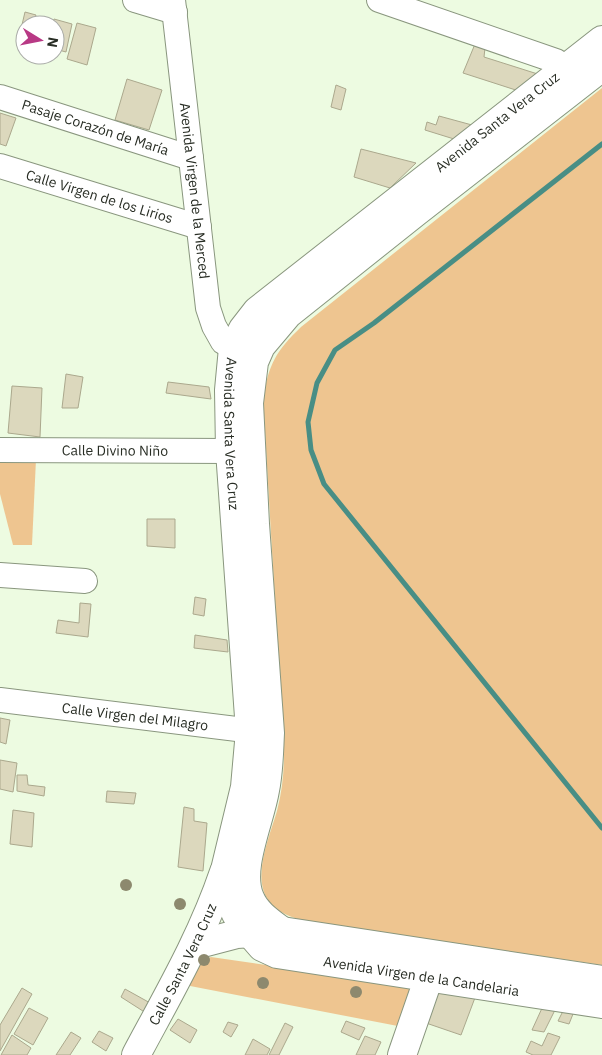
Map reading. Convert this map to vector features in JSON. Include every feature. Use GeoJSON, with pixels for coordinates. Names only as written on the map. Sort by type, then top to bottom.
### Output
{"type":"FeatureCollection","features":[{"type":"Feature","properties":{"kind":"main road","name":"Avenida Santa Vera Cruz"},"geometry":{"type":"LineString","coordinates":[[249,932],[236,914],[228,896],[225,870],[260,732],[250,403],[252,376],[245,352],[243,329],[257,310],[602,40]]}},
{"type":"Feature","properties":{"kind":"main road","name":"Avenida Santa Vera Cruz"},"geometry":{"type":"LineString","coordinates":[[282,930],[261,915],[250,898],[245,876],[269,765],[260,732],[230,450],[229,390],[245,352],[260,346],[288,314],[602,67]]}},
{"type":"Feature","properties":{"kind":"main road","name":"Calle Santa Vera Cruz"},"geometry":{"type":"LineString","coordinates":[[136,1055],[195,945],[215,900],[225,870]]}},
{"type":"Feature","properties":{"kind":"main road"},"geometry":{"type":"LineString","coordinates":[[195,945],[249,932],[282,930]]}},
{"type":"Feature","properties":{"kind":"main road","name":"Avenida Virgen de la Candelaria"},"geometry":{"type":"LineString","coordinates":[[282,930],[602,1004]]}},
{"type":"Feature","properties":{"kind":"main road","name":"Avenida Virgen de la Candelaria"},"geometry":{"type":"LineString","coordinates":[[249,932],[262,947],[277,954],[602,980]]}},
{"type":"Feature","properties":{"kind":"main road"},"geometry":{"type":"LineString","coordinates":[[402,1055],[431,965]]}},
{"type":"Feature","properties":{"kind":"street"},"geometry":{"type":"LineString","coordinates":[[135,0],[174,6]]}},
{"type":"Feature","properties":{"kind":"street"},"geometry":{"type":"LineString","coordinates":[[379,0],[556,61],[567,68]]}},
{"type":"Feature","properties":{"kind":"street","name":"Avenida Virgen de la Merced"},"geometry":{"type":"LineString","coordinates":[[174,6],[208,308],[214,326],[223,342],[245,352]]}},
{"type":"Feature","properties":{"kind":"street","name":"Pasaje Corazón de María"},"geometry":{"type":"LineString","coordinates":[[0,97],[191,158]]}},
{"type":"Feature","properties":{"kind":"street","name":"Calle Virgen de los Lirios"},"geometry":{"type":"LineString","coordinates":[[0,166],[199,227]]}},
{"type":"Feature","properties":{"kind":"street","name":"Calle Divino Niño"},"geometry":{"type":"LineString","coordinates":[[0,450],[230,450]]}},
{"type":"Feature","properties":{"kind":"street"},"geometry":{"type":"LineString","coordinates":[[0,575],[85,581]]}},
{"type":"Feature","properties":{"kind":"street","name":"Calle Virgen del Milagro"},"geometry":{"type":"LineString","coordinates":[[0,700],[260,732]]}},
{"type":"Feature","properties":{"kind":"shaded area"},"geometry":{"type":"Polygon","coordinates":[[[602,88],[602,965],[302,921],[274,907],[266,897],[262,886],[261,874],[280,797],[284,761],[263,398],[271,367],[285,343],[301,327],[602,88]]]}},
{"type":"Feature","properties":{"kind":"shaded area"},"geometry":{"type":"Polygon","coordinates":[[[36,459],[32,545],[13,545],[0,494],[0,460],[36,459]]]}},
{"type":"Feature","properties":{"kind":"shaded area"},"geometry":{"type":"Polygon","coordinates":[[[211,957],[417,987],[403,1027],[185,985],[197,963],[211,957]]]}},
{"type":"Feature","properties":{"kind":"building"},"geometry":{"type":"Polygon","coordinates":[[[25,12],[36,15],[24,15],[25,12]]]}},
{"type":"Feature","properties":{"kind":"building"},"geometry":{"type":"Polygon","coordinates":[[[65,22],[72,24],[65,52],[65,22]]]}},
{"type":"Feature","properties":{"kind":"building"},"geometry":{"type":"Polygon","coordinates":[[[77,23],[96,28],[87,65],[67,59],[77,23]]]}},
{"type":"Feature","properties":{"kind":"building"},"geometry":{"type":"Polygon","coordinates":[[[475,44],[485,48],[484,57],[544,76],[525,93],[463,73],[475,44]]]}},
{"type":"Feature","properties":{"kind":"building"},"geometry":{"type":"Polygon","coordinates":[[[127,79],[162,90],[149,130],[115,120],[127,79]]]}},
{"type":"Feature","properties":{"kind":"building"},"geometry":{"type":"Polygon","coordinates":[[[336,85],[346,89],[341,110],[331,107],[336,85]]]}},
{"type":"Feature","properties":{"kind":"building"},"geometry":{"type":"Polygon","coordinates":[[[0,113],[16,118],[6,146],[0,144],[0,113]]]}},
{"type":"Feature","properties":{"kind":"building"},"geometry":{"type":"Polygon","coordinates":[[[439,116],[472,125],[454,139],[425,130],[427,122],[436,125],[439,116]]]}},
{"type":"Feature","properties":{"kind":"building"},"geometry":{"type":"Polygon","coordinates":[[[361,149],[416,163],[390,188],[354,177],[361,149]]]}},
{"type":"Feature","properties":{"kind":"building"},"geometry":{"type":"Polygon","coordinates":[[[66,374],[83,377],[78,408],[62,408],[66,374]]]}},
{"type":"Feature","properties":{"kind":"building"},"geometry":{"type":"Polygon","coordinates":[[[168,382],[209,387],[211,399],[166,393],[168,382]]]}},
{"type":"Feature","properties":{"kind":"building"},"geometry":{"type":"Polygon","coordinates":[[[12,386],[42,388],[40,437],[8,433],[12,386]]]}},
{"type":"Feature","properties":{"kind":"building"},"geometry":{"type":"Polygon","coordinates":[[[147,519],[175,519],[175,548],[147,546],[147,519]]]}},
{"type":"Feature","properties":{"kind":"building"},"geometry":{"type":"Polygon","coordinates":[[[195,597],[206,599],[204,616],[193,614],[195,597]]]}},
{"type":"Feature","properties":{"kind":"building"},"geometry":{"type":"Polygon","coordinates":[[[80,603],[91,604],[88,637],[56,633],[58,620],[79,623],[80,603]]]}},
{"type":"Feature","properties":{"kind":"building"},"geometry":{"type":"Polygon","coordinates":[[[195,635],[227,640],[228,652],[194,648],[195,635]]]}},
{"type":"Feature","properties":{"kind":"building"},"geometry":{"type":"Polygon","coordinates":[[[0,718],[10,720],[6,744],[0,742],[0,718]]]}},
{"type":"Feature","properties":{"kind":"building"},"geometry":{"type":"Polygon","coordinates":[[[0,760],[17,763],[13,792],[0,789],[0,760]]]}},
{"type":"Feature","properties":{"kind":"building"},"geometry":{"type":"Polygon","coordinates":[[[17,775],[27,775],[28,785],[45,787],[44,796],[17,791],[17,775]]]}},
{"type":"Feature","properties":{"kind":"building"},"geometry":{"type":"Polygon","coordinates":[[[107,791],[136,793],[134,804],[106,802],[107,791]]]}},
{"type":"Feature","properties":{"kind":"building"},"geometry":{"type":"Polygon","coordinates":[[[184,807],[194,809],[194,821],[207,823],[203,871],[178,867],[184,807]]]}},
{"type":"Feature","properties":{"kind":"building"},"geometry":{"type":"Polygon","coordinates":[[[13,810],[34,813],[32,847],[10,844],[13,810]]]}},
{"type":"Feature","properties":{"kind":"building"},"geometry":{"type":"Polygon","coordinates":[[[22,988],[32,994],[0,1051],[0,1025],[22,988]]]}},
{"type":"Feature","properties":{"kind":"building"},"geometry":{"type":"Polygon","coordinates":[[[438,988],[476,995],[461,1035],[426,1023],[438,988]]]}},
{"type":"Feature","properties":{"kind":"building"},"geometry":{"type":"Polygon","coordinates":[[[125,989],[152,1004],[146,1013],[121,997],[125,989]]]}},
{"type":"Feature","properties":{"kind":"building"},"geometry":{"type":"Polygon","coordinates":[[[543,1006],[556,1008],[544,1032],[532,1030],[543,1006]]]}},
{"type":"Feature","properties":{"kind":"building"},"geometry":{"type":"Polygon","coordinates":[[[565,1007],[575,1009],[569,1024],[558,1021],[565,1007]]]}},
{"type":"Feature","properties":{"kind":"building"},"geometry":{"type":"Polygon","coordinates":[[[29,1008],[48,1018],[33,1045],[14,1034],[29,1008]]]}},
{"type":"Feature","properties":{"kind":"building"},"geometry":{"type":"Polygon","coordinates":[[[178,1019],[197,1030],[190,1043],[170,1030],[178,1019]]]}},
{"type":"Feature","properties":{"kind":"building"},"geometry":{"type":"Polygon","coordinates":[[[346,1021],[365,1028],[359,1040],[341,1032],[346,1021]]]}},
{"type":"Feature","properties":{"kind":"building"},"geometry":{"type":"Polygon","coordinates":[[[228,1022],[238,1025],[231,1037],[223,1032],[228,1022]]]}},
{"type":"Feature","properties":{"kind":"building"},"geometry":{"type":"Polygon","coordinates":[[[285,1023],[293,1027],[279,1055],[269,1055],[285,1023]]]}},
{"type":"Feature","properties":{"kind":"building"},"geometry":{"type":"Polygon","coordinates":[[[99,1031],[113,1038],[106,1051],[92,1042],[99,1031]]]}},
{"type":"Feature","properties":{"kind":"building"},"geometry":{"type":"Polygon","coordinates":[[[71,1032],[81,1038],[70,1055],[56,1055],[71,1032]]]}},
{"type":"Feature","properties":{"kind":"building"},"geometry":{"type":"Polygon","coordinates":[[[548,1033],[560,1037],[551,1055],[533,1055],[526,1052],[531,1041],[542,1046],[548,1033]]]}},
{"type":"Feature","properties":{"kind":"building"},"geometry":{"type":"Polygon","coordinates":[[[12,1035],[31,1048],[27,1055],[1,1055],[12,1035]]]}},
{"type":"Feature","properties":{"kind":"building"},"geometry":{"type":"Polygon","coordinates":[[[365,1036],[381,1042],[375,1055],[356,1055],[365,1036]]]}},
{"type":"Feature","properties":{"kind":"building"},"geometry":{"type":"Polygon","coordinates":[[[253,1039],[270,1049],[267,1055],[245,1055],[253,1039]]]}},
{"type":"Feature","properties":{"kind":"waterway"},"geometry":{"type":"LineString","coordinates":[[602,144],[374,323],[335,350],[317,383],[308,422],[311,450],[324,484],[602,828]]}}]}
